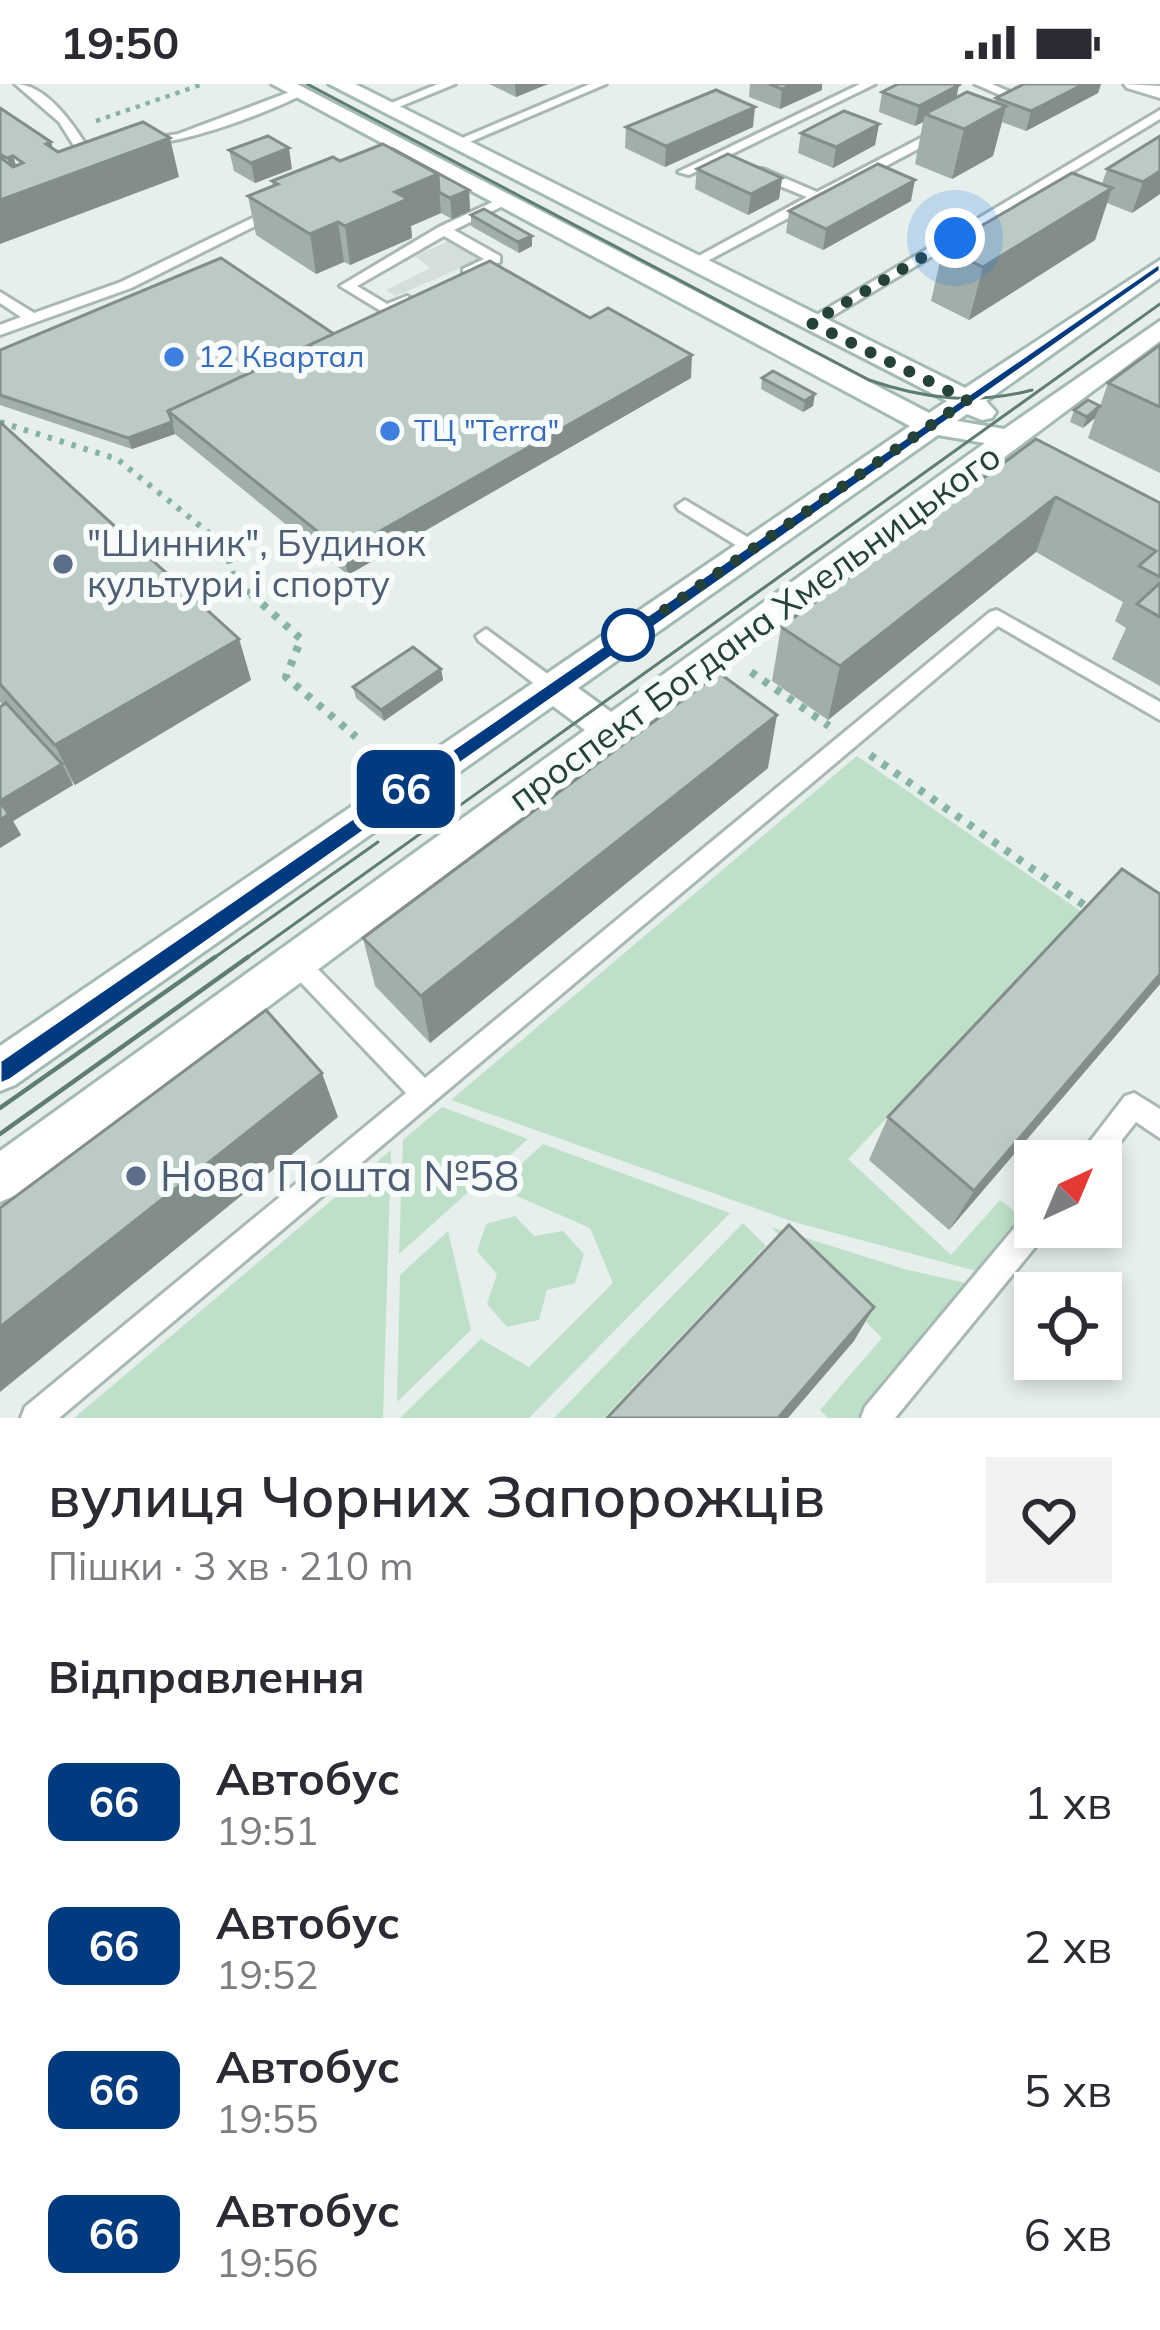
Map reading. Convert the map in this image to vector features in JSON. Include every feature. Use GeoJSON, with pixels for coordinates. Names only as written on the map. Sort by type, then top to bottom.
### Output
{"type":"FeatureCollection","features":[{"type":"Feature","properties":{"kind":"main road"},"geometry":{"type":"LineString","coordinates":[[339,84],[967,400],[1021,444]]}},
{"type":"Feature","properties":{"kind":"main road"},"geometry":{"type":"LineString","coordinates":[[1134,84],[1160,92]]}},
{"type":"Feature","properties":{"kind":"main road"},"geometry":{"type":"LineString","coordinates":[[290,89],[404,159],[504,202],[931,424],[1021,444]]}},
{"type":"Feature","properties":{"kind":"main road"},"geometry":{"type":"LineString","coordinates":[[631,270],[667,251]]}},
{"type":"Feature","properties":{"kind":"main road","name":"проспект Богдана Хмельницького"},"geometry":{"type":"LineString","coordinates":[[0,1071],[1160,267]]}},
{"type":"Feature","properties":{"kind":"main road","name":"проспект Богдана Хмельницького"},"geometry":{"type":"LineString","coordinates":[[0,1179],[612,731],[1021,444],[1160,329]]}},
{"type":"Feature","properties":{"kind":"main road"},"geometry":{"type":"LineString","coordinates":[[553,688],[612,731]]}},
{"type":"Feature","properties":{"kind":"lane"},"geometry":{"type":"LineString","coordinates":[[21,84],[70,130],[82,149],[180,137],[290,89]]}},
{"type":"Feature","properties":{"kind":"lane"},"geometry":{"type":"LineString","coordinates":[[385,108],[449,84]]}},
{"type":"Feature","properties":{"kind":"lane"},"geometry":{"type":"LineString","coordinates":[[454,144],[600,84]]}},
{"type":"Feature","properties":{"kind":"lane"},"geometry":{"type":"LineString","coordinates":[[684,172],[869,84]]}},
{"type":"Feature","properties":{"kind":"lane"},"geometry":{"type":"LineString","coordinates":[[981,84],[1016,92],[991,105]]}},
{"type":"Feature","properties":{"kind":"lane"},"geometry":{"type":"LineString","coordinates":[[811,323],[1160,114]]}},
{"type":"Feature","properties":{"kind":"lane"},"geometry":{"type":"LineString","coordinates":[[692,264],[952,125]]}},
{"type":"Feature","properties":{"kind":"lane"},"geometry":{"type":"LineString","coordinates":[[719,155],[817,196]]}},
{"type":"Feature","properties":{"kind":"lane"},"geometry":{"type":"LineString","coordinates":[[422,293],[386,310],[347,286],[444,230],[504,202]]}},
{"type":"Feature","properties":{"kind":"lane"},"geometry":{"type":"LineString","coordinates":[[0,330],[126,285],[229,231],[291,206]]}},
{"type":"Feature","properties":{"kind":"lane"},"geometry":{"type":"LineString","coordinates":[[444,230],[495,259],[459,276]]}},
{"type":"Feature","properties":{"kind":"lane"},"geometry":{"type":"LineString","coordinates":[[0,296],[33,319]]}},
{"type":"Feature","properties":{"kind":"lane"},"geometry":{"type":"LineString","coordinates":[[685,506],[753,548]]}},
{"type":"Feature","properties":{"kind":"lane"},"geometry":{"type":"LineString","coordinates":[[36,1418],[997,617],[1160,712]]}},
{"type":"Feature","properties":{"kind":"lane"},"geometry":{"type":"LineString","coordinates":[[486,636],[553,688]]}},
{"type":"Feature","properties":{"kind":"lane"},"geometry":{"type":"LineString","coordinates":[[296,962],[424,1094]]}},
{"type":"Feature","properties":{"kind":"lane"},"geometry":{"type":"LineString","coordinates":[[1105,1140],[1134,1105],[1160,1125]]}},
{"type":"Feature","properties":{"kind":"lane"},"geometry":{"type":"LineString","coordinates":[[876,1418],[1016,1248]]}},
{"type":"Feature","properties":{"kind":"path"},"geometry":{"type":"LineString","coordinates":[[70,130],[202,84]]}},
{"type":"Feature","properties":{"kind":"path"},"geometry":{"type":"LineString","coordinates":[[0,422],[117,459],[224,545],[235,580],[301,639],[286,677],[356,737]]}},
{"type":"Feature","properties":{"kind":"path"},"geometry":{"type":"LineString","coordinates":[[751,672],[1102,917]]}},
{"type":"Feature","properties":{"kind":"shaded area"},"geometry":{"type":"Polygon","coordinates":[[[451,240],[484,258],[396,296],[386,290],[430,268],[415,256],[451,240]]]}},
{"type":"Feature","properties":{"kind":"green space"},"geometry":{"type":"Polygon","coordinates":[[[857,756],[1082,912],[848,1159],[951,1255],[1000,1200],[1014,1211],[1014,1227],[980,1272],[794,1222],[451,1100],[857,756]]]}},
{"type":"Feature","properties":{"kind":"green space"},"geometry":{"type":"Polygon","coordinates":[[[442,1107],[528,1139],[399,1254],[403,1140],[442,1107]]]}},
{"type":"Feature","properties":{"kind":"green space"},"geometry":{"type":"Polygon","coordinates":[[[543,1144],[730,1213],[529,1418],[400,1418],[481,1339],[529,1367],[613,1283],[590,1228],[496,1187],[543,1144]]]}},
{"type":"Feature","properties":{"kind":"green space"},"geometry":{"type":"Polygon","coordinates":[[[391,1150],[383,1418],[74,1418],[391,1150]]]}},
{"type":"Feature","properties":{"kind":"green space"},"geometry":{"type":"Polygon","coordinates":[[[515,1216],[534,1236],[563,1231],[584,1254],[575,1283],[547,1290],[539,1320],[507,1327],[487,1304],[497,1274],[477,1251],[486,1224],[515,1216]]]}},
{"type":"Feature","properties":{"kind":"green space"},"geometry":{"type":"Polygon","coordinates":[[[743,1223],[766,1246],[604,1418],[554,1418],[743,1223]]]}},
{"type":"Feature","properties":{"kind":"green space"},"geometry":{"type":"Polygon","coordinates":[[[771,1227],[904,1269],[970,1284],[857,1418],[828,1418],[820,1410],[882,1338],[771,1227]]]}},
{"type":"Feature","properties":{"kind":"green space"},"geometry":{"type":"Polygon","coordinates":[[[448,1231],[471,1330],[397,1402],[400,1275],[448,1231]]]}},
{"type":"Feature","properties":{"kind":"building"},"geometry":{"type":"Polygon","coordinates":[[[898,84],[959,85],[919,106],[882,92],[898,84]]]}},
{"type":"Feature","properties":{"kind":"building"},"geometry":{"type":"Polygon","coordinates":[[[1024,84],[1084,84],[1031,111],[996,98],[1024,84]]]}},
{"type":"Feature","properties":{"kind":"building"},"geometry":{"type":"Polygon","coordinates":[[[716,90],[755,107],[666,146],[626,127],[716,90]]]}},
{"type":"Feature","properties":{"kind":"building"},"geometry":{"type":"Polygon","coordinates":[[[967,92],[1006,106],[964,129],[925,114],[967,92]]]}},
{"type":"Feature","properties":{"kind":"building"},"geometry":{"type":"Polygon","coordinates":[[[0,108],[51,142],[46,144],[58,152],[143,122],[170,138],[0,200],[0,157],[13,167],[23,163],[0,154],[0,108]]]}},
{"type":"Feature","properties":{"kind":"building"},"geometry":{"type":"Polygon","coordinates":[[[844,111],[879,124],[836,147],[801,133],[844,111]]]}},
{"type":"Feature","properties":{"kind":"building"},"geometry":{"type":"Polygon","coordinates":[[[268,136],[289,148],[251,163],[229,150],[268,136]]]}},
{"type":"Feature","properties":{"kind":"building"},"geometry":{"type":"Polygon","coordinates":[[[1160,136],[1160,171],[1143,182],[1107,169],[1160,136]]]}},
{"type":"Feature","properties":{"kind":"building"},"geometry":{"type":"Polygon","coordinates":[[[383,144],[438,174],[395,192],[408,199],[345,226],[338,222],[310,234],[248,196],[278,184],[272,181],[333,157],[340,161],[383,144]]]}},
{"type":"Feature","properties":{"kind":"building"},"geometry":{"type":"Polygon","coordinates":[[[392,149],[469,190],[450,198],[439,192],[438,174],[392,149]]]}},
{"type":"Feature","properties":{"kind":"building"},"geometry":{"type":"Polygon","coordinates":[[[728,154],[782,178],[751,194],[697,169],[728,154]]]}},
{"type":"Feature","properties":{"kind":"building"},"geometry":{"type":"Polygon","coordinates":[[[878,164],[915,180],[826,229],[789,211],[878,164]]]}},
{"type":"Feature","properties":{"kind":"building"},"geometry":{"type":"Polygon","coordinates":[[[1072,173],[1112,188],[983,267],[943,248],[1072,173]]]}},
{"type":"Feature","properties":{"kind":"building"},"geometry":{"type":"Polygon","coordinates":[[[484,209],[532,236],[518,242],[471,215],[484,209]]]}},
{"type":"Feature","properties":{"kind":"building","name":"12 Квартал"},"geometry":{"type":"Polygon","coordinates":[[[221,258],[334,334],[168,411],[172,422],[128,438],[0,395],[0,350],[221,258]]]}},
{"type":"Feature","properties":{"kind":"building","name":"ТЦ \"Terra\""},"geometry":{"type":"Polygon","coordinates":[[[490,261],[590,318],[608,308],[692,355],[343,552],[168,411],[490,261]]]}},
{"type":"Feature","properties":{"kind":"building"},"geometry":{"type":"Polygon","coordinates":[[[1160,345],[1160,407],[1108,383],[1160,345]]]}},
{"type":"Feature","properties":{"kind":"building"},"geometry":{"type":"Polygon","coordinates":[[[773,371],[815,394],[805,401],[762,378],[773,371]]]}},
{"type":"Feature","properties":{"kind":"building"},"geometry":{"type":"Polygon","coordinates":[[[1088,400],[1100,406],[1087,417],[1074,410],[1088,400]]]}},
{"type":"Feature","properties":{"kind":"building","name":"\"Шинник\", Будинок культури і спорту"},"geometry":{"type":"Polygon","coordinates":[[[0,422],[239,639],[55,745],[0,684],[0,422]]]}},
{"type":"Feature","properties":{"kind":"building"},"geometry":{"type":"Polygon","coordinates":[[[1036,439],[1160,503],[1160,577],[1139,566],[1156,551],[1056,497],[840,666],[781,627],[1036,439]]]}},
{"type":"Feature","properties":{"kind":"building"},"geometry":{"type":"Polygon","coordinates":[[[1160,583],[1160,617],[1137,604],[1160,583]]]}},
{"type":"Feature","properties":{"kind":"building"},"geometry":{"type":"Polygon","coordinates":[[[413,647],[441,669],[381,710],[353,687],[413,647]]]}},
{"type":"Feature","properties":{"kind":"building"},"geometry":{"type":"Polygon","coordinates":[[[719,673],[777,715],[421,996],[363,938],[719,673]]]}},
{"type":"Feature","properties":{"kind":"building"},"geometry":{"type":"Polygon","coordinates":[[[6,703],[62,764],[0,801],[0,707],[6,703]]]}},
{"type":"Feature","properties":{"kind":"building"},"geometry":{"type":"Polygon","coordinates":[[[1122,869],[1160,894],[1160,974],[974,1191],[888,1117],[1122,869]]]}},
{"type":"Feature","properties":{"kind":"building"},"geometry":{"type":"Polygon","coordinates":[[[266,1010],[322,1073],[0,1327],[0,1208],[266,1010]]]}},
{"type":"Feature","properties":{"kind":"building"},"geometry":{"type":"Polygon","coordinates":[[[789,1225],[874,1307],[778,1418],[607,1418],[789,1225]]]}},
{"type":"Feature","properties":{"kind":"tram line"},"geometry":{"type":"LineString","coordinates":[[307,84],[869,380],[950,398],[1032,390]]}},
{"type":"Feature","properties":{"kind":"tram line"},"geometry":{"type":"LineString","coordinates":[[244,960],[1160,304]]}},
{"type":"Feature","properties":{"kind":"tram line"},"geometry":{"type":"LineString","coordinates":[[211,960],[378,842]]}},
{"type":"Feature","properties":{"kind":"tram line"},"geometry":{"type":"LineString","coordinates":[[0,1108],[215,957]]}},
{"type":"Feature","properties":{"kind":"tram line"},"geometry":{"type":"LineString","coordinates":[[0,1134],[248,957]]}},
{"type":"Feature","properties":{"kind":"bus line","name":"66"},"geometry":{"type":"LineString","coordinates":[[0,1071],[1160,267]]}},
{"type":"Feature","properties":{"kind":"place","name":"12 Квартал"},"geometry":{"type":"Point","coordinates":[174,357]}},
{"type":"Feature","properties":{"kind":"place","name":"ТЦ \"Terra\""},"geometry":{"type":"Point","coordinates":[390,431]}},
{"type":"Feature","properties":{"kind":"place","name":"\"Шинник\", Будинок культури і спорту"},"geometry":{"type":"Point","coordinates":[63,564]}},
{"type":"Feature","properties":{"kind":"place","name":"Нова Пошта №58"},"geometry":{"type":"Point","coordinates":[136,1176]}},
{"type":"Feature","properties":{"kind":"route"},"geometry":{"type":"LineString","coordinates":[[628,635],[620,641],[967,400],[811,323],[955,238]]}}]}
